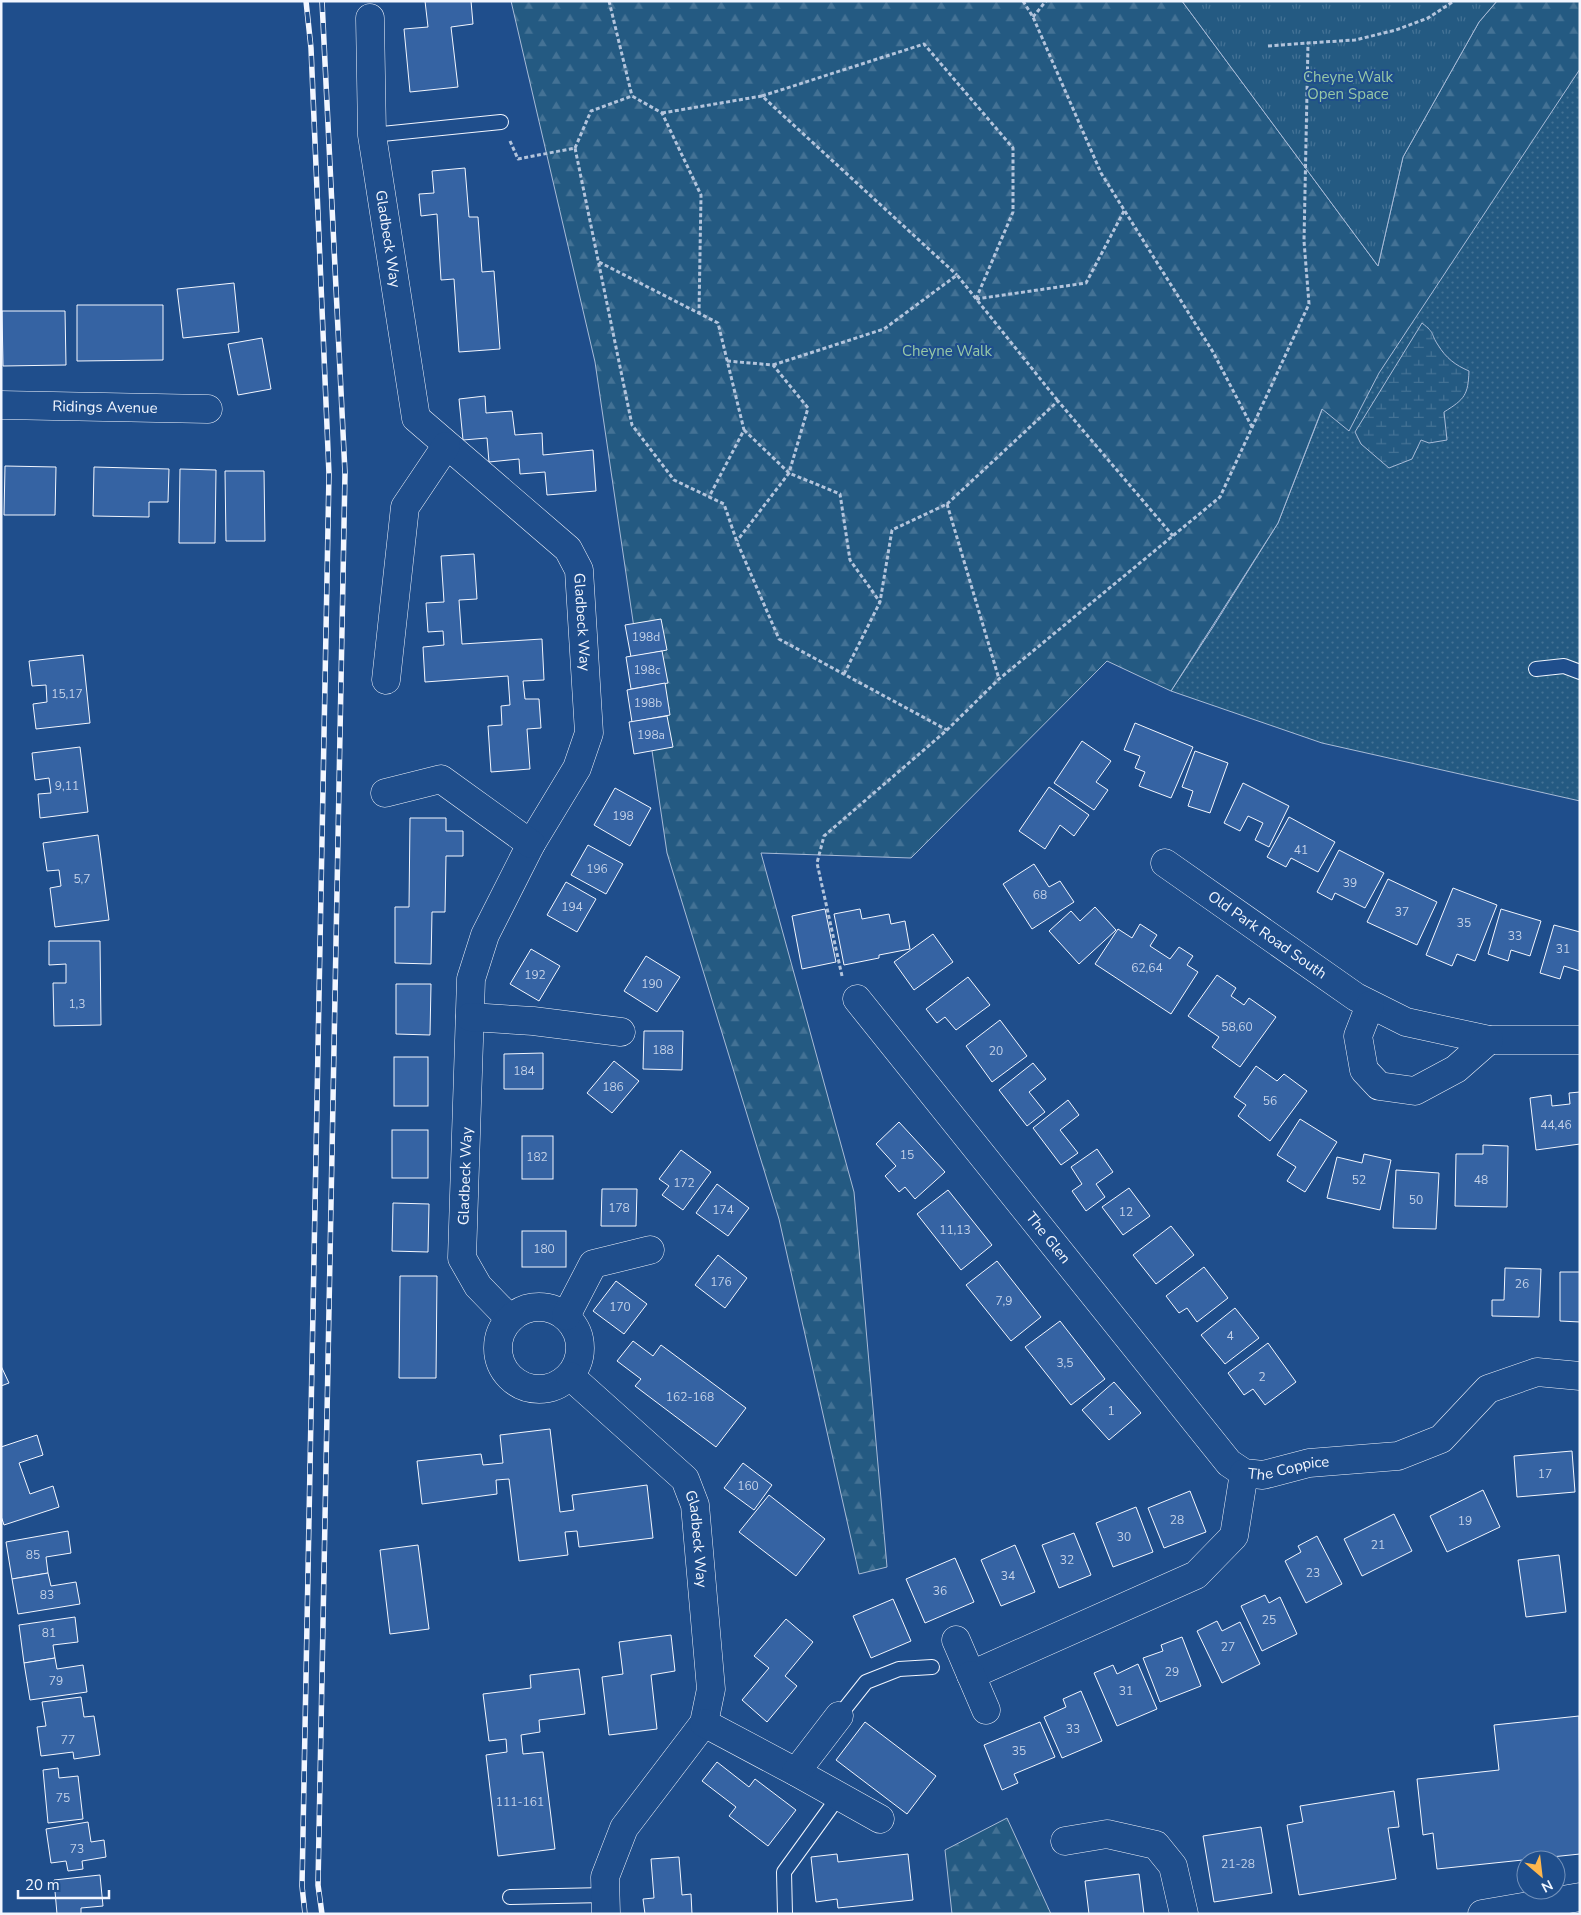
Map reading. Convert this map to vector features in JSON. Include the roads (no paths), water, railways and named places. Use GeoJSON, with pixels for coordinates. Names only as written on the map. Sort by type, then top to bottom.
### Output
{"type":"FeatureCollection","features":[{"type":"Feature","properties":{"kind":"street","name":"Gladbeck Way"},"geometry":{"type":"LineString","coordinates":[[370,18],[372,135],[416,418],[446,446],[568,549],[579,570],[589,734],[577,768],[531,844],[485,935],[471,979],[462,1258],[478,1286],[510,1319]]}},
{"type":"Feature","properties":{"kind":"street","name":"Ridings Avenue"},"geometry":{"type":"LineString","coordinates":[[1,405],[208,409]]}},
{"type":"Feature","properties":{"kind":"street"},"geometry":{"type":"LineString","coordinates":[[386,680],[404,507],[446,446]]}},
{"type":"Feature","properties":{"kind":"street"},"geometry":{"type":"LineString","coordinates":[[384,793],[442,779],[531,844]]}},
{"type":"Feature","properties":{"kind":"street","name":"Old Park Road South"},"geometry":{"type":"LineString","coordinates":[[1165,863],[1370,1005],[1406,1022],[1489,1040],[1580,1040]]}},
{"type":"Feature","properties":{"kind":"street","name":"The Glen"},"geometry":{"type":"LineString","coordinates":[[857,998],[1229,1463],[1244,1473]]}},
{"type":"Feature","properties":{"kind":"street"},"geometry":{"type":"LineString","coordinates":[[1370,1005],[1358,1036],[1364,1070],[1379,1086],[1415,1091],[1456,1069],[1489,1040]]}},
{"type":"Feature","properties":{"kind":"street"},"geometry":{"type":"LineString","coordinates":[[470,1017],[533,1021],[621,1032]]}},
{"type":"Feature","properties":{"kind":"street"},"geometry":{"type":"LineString","coordinates":[[566,1316],[593,1264],[650,1250]]}},
{"type":"Feature","properties":{"kind":"street"},"geometry":{"type":"LineString","coordinates":[[537,1306],[551,1308],[566,1316],[576,1327],[581,1344],[580,1358],[570,1376],[558,1385],[544,1389],[535,1389],[522,1386],[508,1375],[500,1362],[498,1345],[501,1331],[510,1319],[521,1310],[537,1306]]}},
{"type":"Feature","properties":{"kind":"street","name":"The Coppice"},"geometry":{"type":"LineString","coordinates":[[971,1675],[1196,1575],[1234,1536],[1244,1473],[1263,1475],[1309,1463],[1398,1456],[1441,1439],[1488,1390],[1537,1372],[1580,1376]]}},
{"type":"Feature","properties":{"kind":"street","name":"Gladbeck Way"},"geometry":{"type":"LineString","coordinates":[[570,1376],[685,1479],[695,1504],[711,1690],[704,1724],[624,1828],[605,1878],[606,1904]]}},
{"type":"Feature","properties":{"kind":"street"},"geometry":{"type":"LineString","coordinates":[[956,1640],[986,1710]]}},
{"type":"Feature","properties":{"kind":"street"},"geometry":{"type":"LineString","coordinates":[[796,1772],[839,1716]]}},
{"type":"Feature","properties":{"kind":"street"},"geometry":{"type":"LineString","coordinates":[[704,1724],[880,1819]]}},
{"type":"Feature","properties":{"kind":"street"},"geometry":{"type":"LineString","coordinates":[[1065,1841],[1107,1834],[1156,1845],[1173,1866],[1184,1914]]}},
{"type":"Feature","properties":{"kind":"street"},"geometry":{"type":"LineString","coordinates":[[1482,1914],[1580,1897]]}},
{"type":"Feature","properties":{"kind":"lane"},"geometry":{"type":"LineString","coordinates":[[372,135],[501,122]]}},
{"type":"Feature","properties":{"kind":"lane"},"geometry":{"type":"LineString","coordinates":[[1536,669],[1564,666],[1580,672]]}},
{"type":"Feature","properties":{"kind":"lane"},"geometry":{"type":"LineString","coordinates":[[839,1716],[866,1682],[899,1669],[932,1667]]}},
{"type":"Feature","properties":{"kind":"lane"},"geometry":{"type":"LineString","coordinates":[[785,1914],[784,1872],[840,1796]]}},
{"type":"Feature","properties":{"kind":"lane"},"geometry":{"type":"LineString","coordinates":[[510,1897],[606,1904]]}},
{"type":"Feature","properties":{"kind":"railway"},"geometry":{"type":"LineString","coordinates":[[305,1914],[302,1886],[329,474],[311,48],[306,1]]}},
{"type":"Feature","properties":{"kind":"railway"},"geometry":{"type":"LineString","coordinates":[[322,1],[345,473],[318,1885],[322,1914]]}},
{"type":"Feature","properties":{"kind":"park label","name":"Cheyne Walk Open Space"},"geometry":{"type":"Point","coordinates":[1348,86]}},
{"type":"Feature","properties":{"kind":"park label","name":"Cheyne Walk"},"geometry":{"type":"Point","coordinates":[947,351]}}]}
